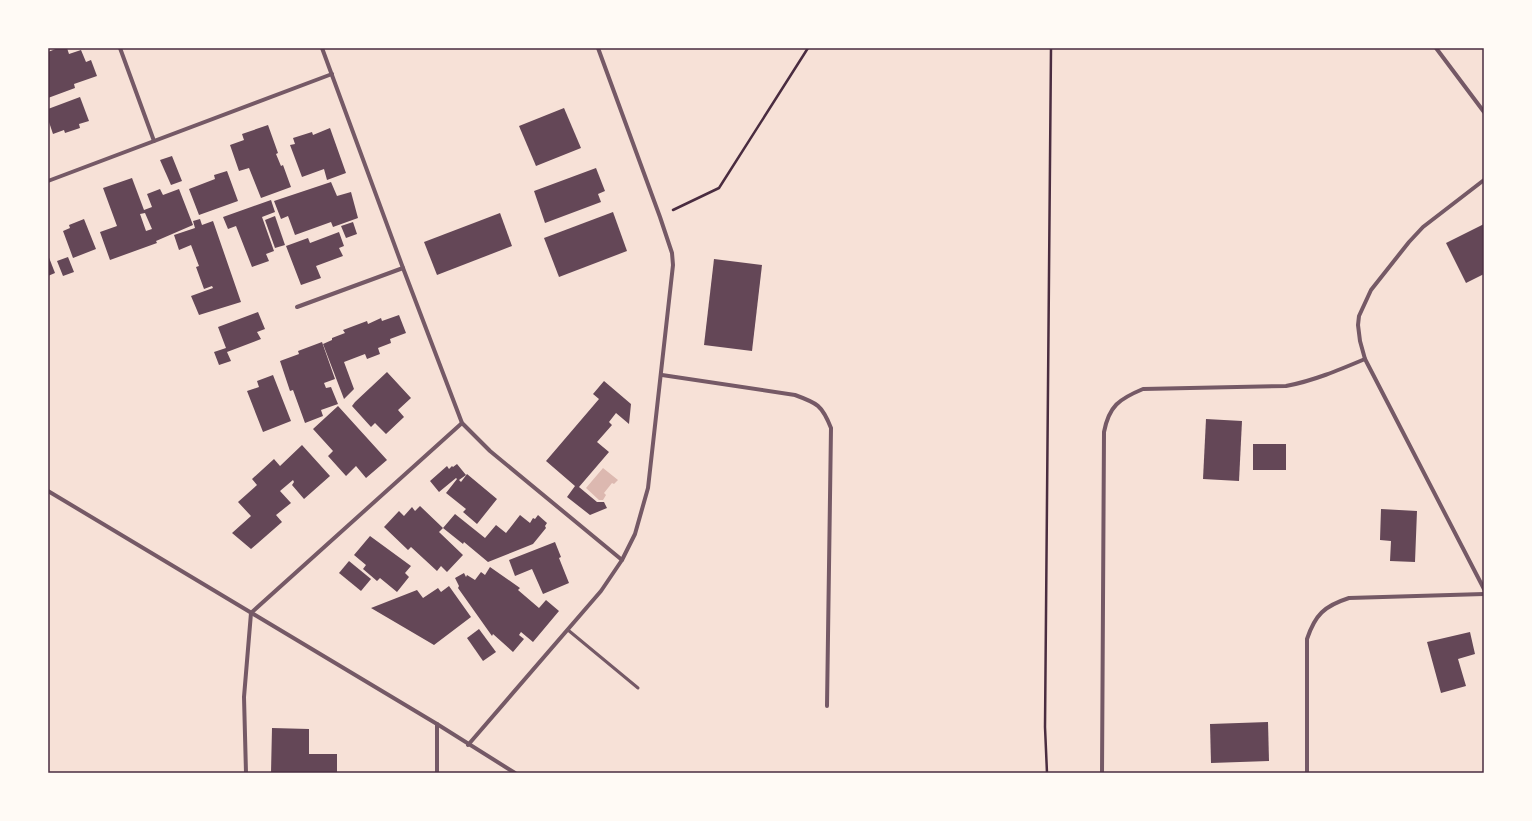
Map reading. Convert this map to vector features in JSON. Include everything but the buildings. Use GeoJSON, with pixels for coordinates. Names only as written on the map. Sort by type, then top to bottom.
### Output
{"type":"FeatureCollection","features":[{"type":"Feature","properties":{"kind":"street"},"geometry":{"type":"LineString","coordinates":[[120,48],[154,141]]}},
{"type":"Feature","properties":{"kind":"street"},"geometry":{"type":"LineString","coordinates":[[322,48],[462,423],[490,451],[622,560]]}},
{"type":"Feature","properties":{"kind":"street"},"geometry":{"type":"LineString","coordinates":[[468,744],[602,591],[622,560],[636,534],[648,488],[662,375],[673,265],[672,253],[598,48]]}},
{"type":"Feature","properties":{"kind":"street"},"geometry":{"type":"LineString","coordinates":[[1436,48],[1484,112]]}},
{"type":"Feature","properties":{"kind":"street"},"geometry":{"type":"LineString","coordinates":[[48,181],[332,74]]}},
{"type":"Feature","properties":{"kind":"street"},"geometry":{"type":"LineString","coordinates":[[1484,180],[1423,227],[1409,242],[1371,290],[1358,316],[1360,341],[1365,359],[1484,589]]}},
{"type":"Feature","properties":{"kind":"street"},"geometry":{"type":"LineString","coordinates":[[297,306],[403,268]]}},
{"type":"Feature","properties":{"kind":"street"},"geometry":{"type":"LineString","coordinates":[[1102,773],[1104,432],[1109,413],[1114,406],[1123,399],[1143,389],[1286,386],[1299,384],[1326,375],[1365,359]]}},
{"type":"Feature","properties":{"kind":"street"},"geometry":{"type":"LineString","coordinates":[[662,375],[795,395],[814,401],[825,413],[831,428],[827,706]]}},
{"type":"Feature","properties":{"kind":"street"},"geometry":{"type":"LineString","coordinates":[[246,773],[244,697],[251,613],[462,423]]}},
{"type":"Feature","properties":{"kind":"street"},"geometry":{"type":"LineString","coordinates":[[48,491],[437,724],[515,773]]}},
{"type":"Feature","properties":{"kind":"street"},"geometry":{"type":"LineString","coordinates":[[1307,773],[1307,639],[1312,624],[1321,612],[1334,603],[1349,598],[1484,594]]}},
{"type":"Feature","properties":{"kind":"street"},"geometry":{"type":"LineString","coordinates":[[437,724],[437,773]]}},
{"type":"Feature","properties":{"kind":"lane"},"geometry":{"type":"LineString","coordinates":[[568,630],[638,688]]}},
{"type":"Feature","properties":{"kind":"path"},"geometry":{"type":"LineString","coordinates":[[660,217],[719,188],[808,48]]}},
{"type":"Feature","properties":{"kind":"path"},"geometry":{"type":"LineString","coordinates":[[1047,773],[1045,727],[1051,48]]}},
{"type":"Feature","properties":{"kind":"shaded area"},"geometry":{"type":"Polygon","coordinates":[[[603,468],[618,480],[614,484],[612,483],[604,493],[606,495],[603,500],[599,500],[586,488],[603,468]]]}}]}
